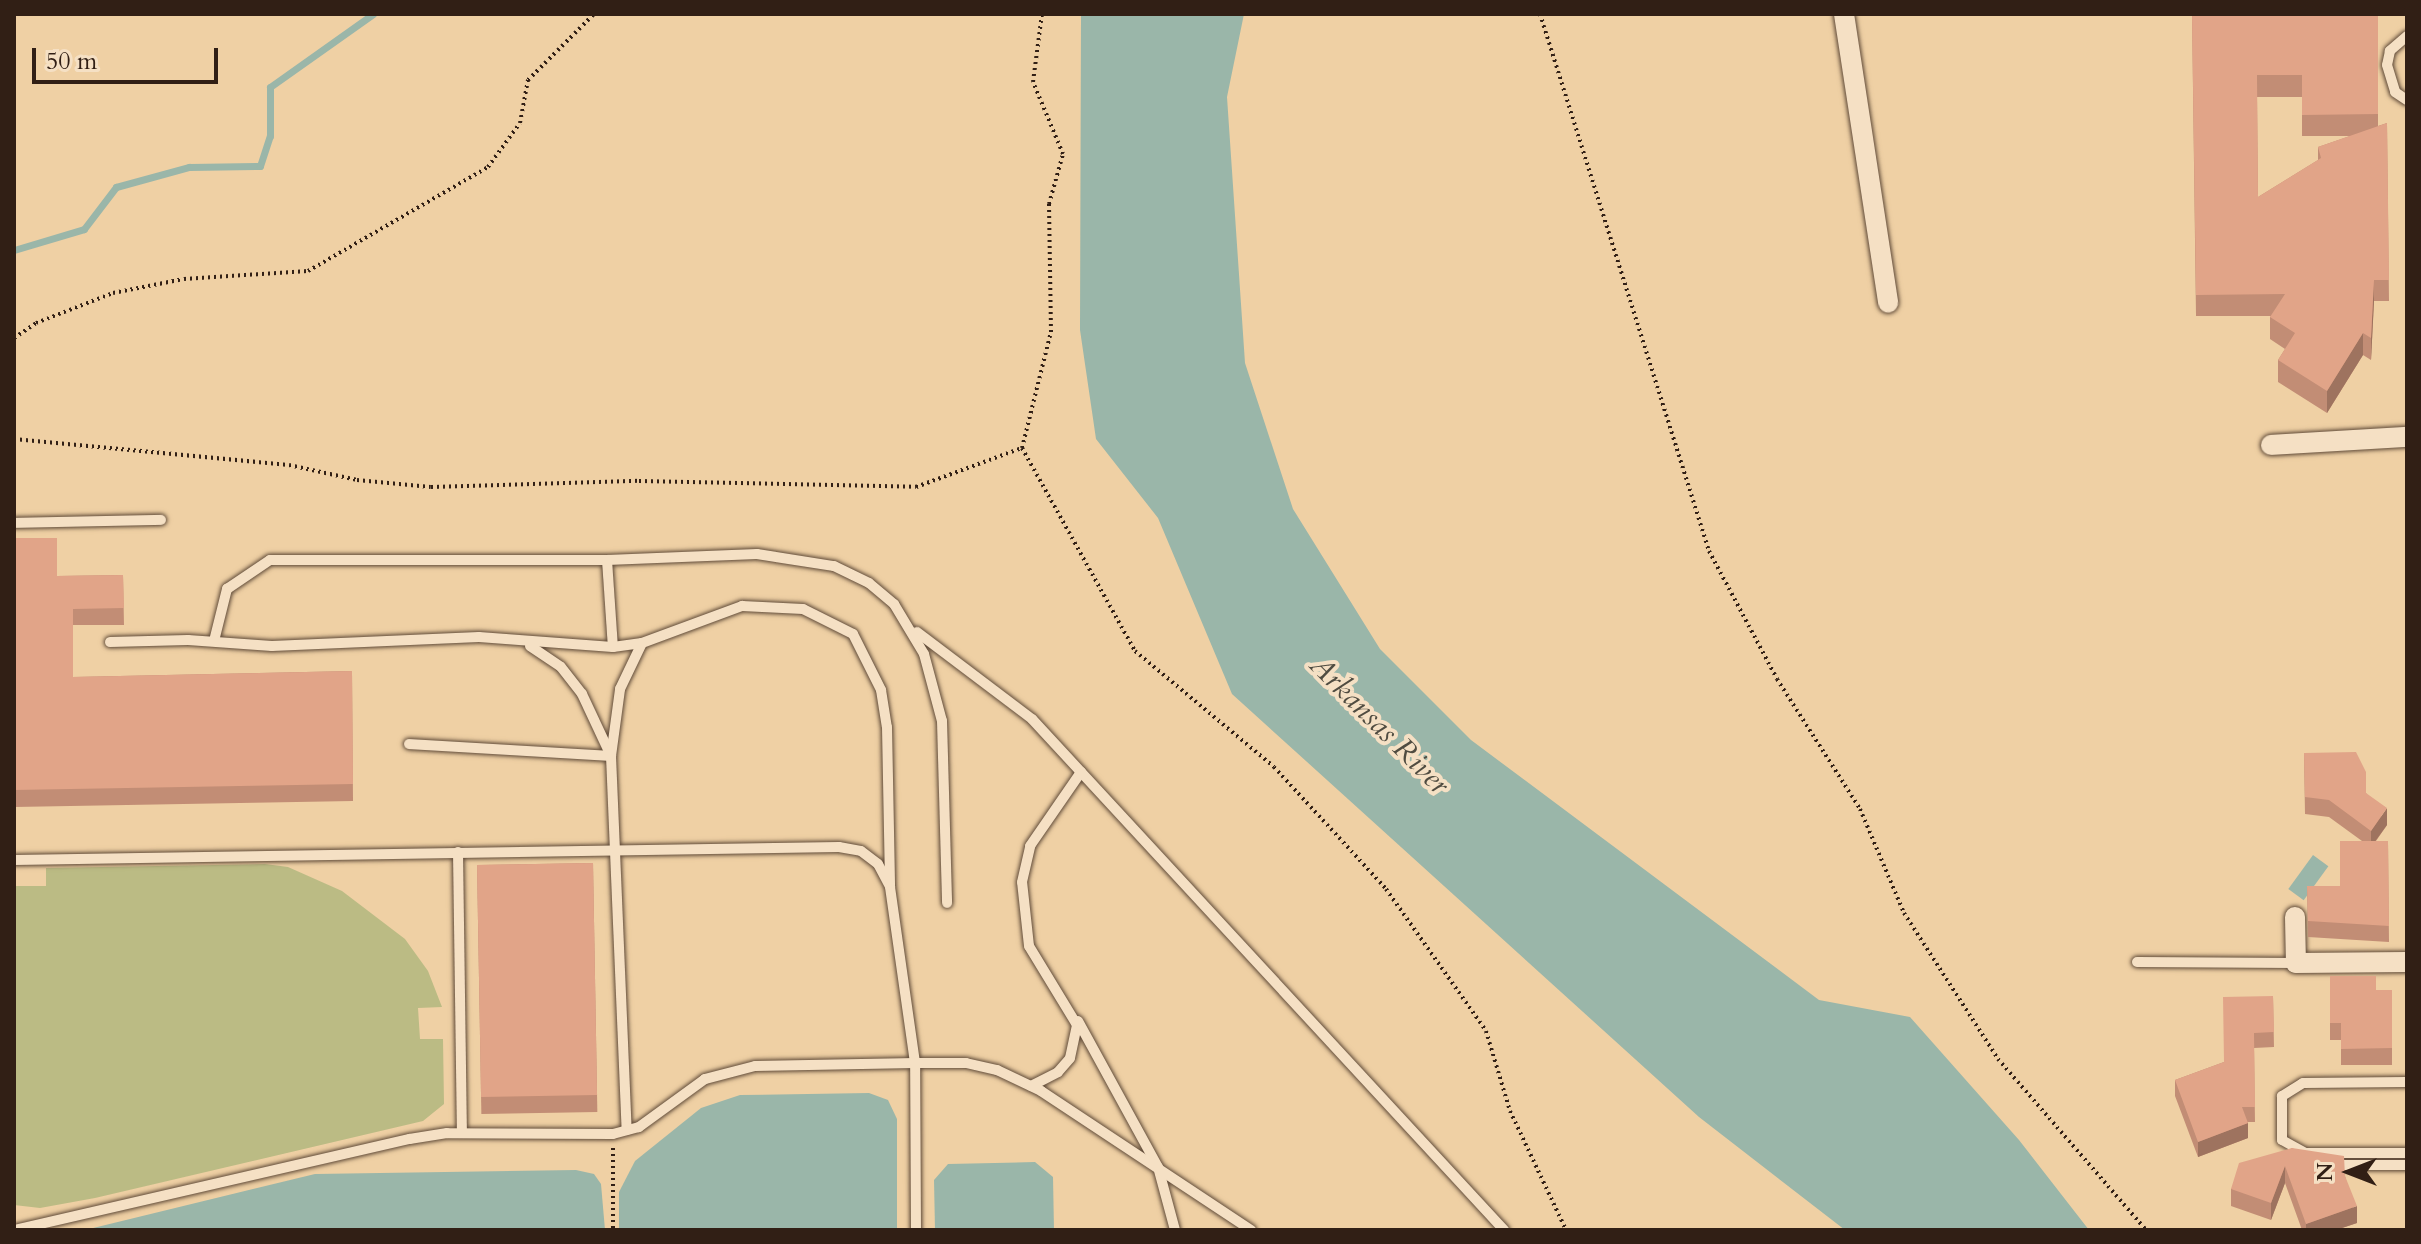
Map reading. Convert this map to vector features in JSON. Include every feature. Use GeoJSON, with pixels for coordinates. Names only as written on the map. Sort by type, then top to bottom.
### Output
{"type":"FeatureCollection","features":[{"type":"Feature","properties":{"kind":"street"},"geometry":{"type":"LineString","coordinates":[[1844,14],[1888,303]]}},
{"type":"Feature","properties":{"kind":"street"},"geometry":{"type":"LineString","coordinates":[[2271,445],[2407,437]]}},
{"type":"Feature","properties":{"kind":"street"},"geometry":{"type":"LineString","coordinates":[[2295,917],[2296,963],[2407,962]]}},
{"type":"Feature","properties":{"kind":"lane"},"geometry":{"type":"LineString","coordinates":[[2407,36],[2390,51],[2387,65],[2395,92],[2407,100]]}},
{"type":"Feature","properties":{"kind":"lane"},"geometry":{"type":"LineString","coordinates":[[14,523],[161,520]]}},
{"type":"Feature","properties":{"kind":"lane"},"geometry":{"type":"LineString","coordinates":[[214,641],[227,589],[270,560],[607,560],[798,556],[869,583],[934,649],[1032,719],[1504,1230]]}},
{"type":"Feature","properties":{"kind":"lane"},"geometry":{"type":"LineString","coordinates":[[607,560],[613,647]]}},
{"type":"Feature","properties":{"kind":"lane"},"geometry":{"type":"LineString","coordinates":[[110,642],[214,641],[272,646],[398,638],[613,647],[642,643],[730,610],[769,605],[803,609],[853,634],[881,690],[887,727],[890,887],[915,1063],[916,1230]]}},
{"type":"Feature","properties":{"kind":"lane"},"geometry":{"type":"LineString","coordinates":[[910,625],[933,678],[942,721],[947,903]]}},
{"type":"Feature","properties":{"kind":"lane"},"geometry":{"type":"LineString","coordinates":[[513,641],[537,649],[561,667],[598,722],[611,756]]}},
{"type":"Feature","properties":{"kind":"lane"},"geometry":{"type":"LineString","coordinates":[[627,1130],[611,756],[620,689],[642,643]]}},
{"type":"Feature","properties":{"kind":"lane"},"geometry":{"type":"LineString","coordinates":[[409,744],[611,756]]}},
{"type":"Feature","properties":{"kind":"lane"},"geometry":{"type":"LineString","coordinates":[[1081,772],[1030,846],[1022,882],[1029,946],[1072,1009],[1158,1167],[1175,1230]]}},
{"type":"Feature","properties":{"kind":"lane"},"geometry":{"type":"LineString","coordinates":[[14,860],[839,847],[861,851],[878,864],[890,887]]}},
{"type":"Feature","properties":{"kind":"lane"},"geometry":{"type":"LineString","coordinates":[[458,852],[462,1133]]}},
{"type":"Feature","properties":{"kind":"lane"},"geometry":{"type":"LineString","coordinates":[[2137,962],[2296,963]]}},
{"type":"Feature","properties":{"kind":"lane"},"geometry":{"type":"LineString","coordinates":[[1031,1086],[1058,1072],[1070,1058],[1077,1025],[1072,1009]]}},
{"type":"Feature","properties":{"kind":"lane"},"geometry":{"type":"LineString","coordinates":[[14,1230],[294,1163],[462,1133],[613,1134],[627,1130],[724,1071],[755,1066],[915,1063],[966,1063],[1031,1086],[1251,1230]]}},
{"type":"Feature","properties":{"kind":"lane"},"geometry":{"type":"LineString","coordinates":[[2407,1082],[2303,1083],[2282,1096],[2282,1140],[2305,1153],[2407,1153]]}},
{"type":"Feature","properties":{"kind":"lane"},"geometry":{"type":"LineString","coordinates":[[2329,1165],[2407,1165]]}},
{"type":"Feature","properties":{"kind":"path"},"geometry":{"type":"LineString","coordinates":[[14,338],[36,323],[113,293],[184,279],[308,271],[488,167],[520,123],[528,80],[594,14]]}},
{"type":"Feature","properties":{"kind":"path"},"geometry":{"type":"LineString","coordinates":[[1022,448],[1051,332],[1049,204],[1063,154],[1033,82],[1042,14]]}},
{"type":"Feature","properties":{"kind":"path"},"geometry":{"type":"LineString","coordinates":[[1540,14],[1709,551],[1777,679],[1860,809],[1904,913],[1981,1033],[2146,1230]]}},
{"type":"Feature","properties":{"kind":"path"},"geometry":{"type":"LineString","coordinates":[[613,1134],[613,1230]]}},
{"type":"Feature","properties":{"kind":"green space"},"geometry":{"type":"Polygon","coordinates":[[[265,864],[288,867],[342,891],[405,939],[428,971],[442,1007],[418,1008],[420,1039],[443,1039],[444,1104],[423,1121],[95,1198],[40,1208],[14,1205],[14,886],[46,886],[46,868],[265,864]]]}},
{"type":"Feature","properties":{"kind":"water","name":"Arkansas River"},"geometry":{"type":"Polygon","coordinates":[[[1081,14],[1244,14],[1227,97],[1245,363],[1293,509],[1380,649],[1471,740],[1819,1000],[1910,1017],[2019,1140],[2089,1230],[1845,1230],[1699,1117],[1232,694],[1158,518],[1096,439],[1080,330],[1081,14]]]}},
{"type":"Feature","properties":{"kind":"water"},"geometry":{"type":"Polygon","coordinates":[[[2313,855],[2328,866],[2304,900],[2288,889],[2313,855]]]}},
{"type":"Feature","properties":{"kind":"water"},"geometry":{"type":"Polygon","coordinates":[[[869,1093],[888,1100],[897,1119],[897,1230],[619,1230],[619,1192],[635,1161],[701,1108],[740,1095],[869,1093]]]}},
{"type":"Feature","properties":{"kind":"water"},"geometry":{"type":"Polygon","coordinates":[[[1035,1162],[1053,1177],[1054,1230],[935,1230],[934,1180],[948,1164],[1035,1162]]]}},
{"type":"Feature","properties":{"kind":"water"},"geometry":{"type":"Polygon","coordinates":[[[576,1170],[594,1174],[601,1184],[605,1230],[85,1230],[315,1174],[576,1170]]]}},
{"type":"Feature","properties":{"kind":"building"},"geometry":{"type":"Polygon","coordinates":[[[2192,14],[2378,14],[2378,114],[2302,115],[2302,75],[2257,75],[2258,197],[2321,158],[2318,147],[2387,123],[2389,280],[2374,280],[2371,338],[2363,333],[2327,391],[2278,360],[2295,333],[2270,317],[2285,294],[2196,295],[2192,14]]]}},
{"type":"Feature","properties":{"kind":"building"},"geometry":{"type":"Polygon","coordinates":[[[14,538],[57,538],[57,576],[123,575],[124,608],[73,609],[73,677],[352,671],[353,784],[14,790],[14,538]]]}},
{"type":"Feature","properties":{"kind":"building"},"geometry":{"type":"Polygon","coordinates":[[[2356,752],[2366,772],[2366,793],[2387,808],[2371,831],[2329,800],[2305,797],[2304,753],[2356,752]]]}},
{"type":"Feature","properties":{"kind":"building"},"geometry":{"type":"Polygon","coordinates":[[[2340,841],[2388,841],[2389,926],[2308,921],[2307,886],[2340,886],[2340,841]]]}},
{"type":"Feature","properties":{"kind":"building"},"geometry":{"type":"Polygon","coordinates":[[[593,863],[597,1095],[481,1097],[477,865],[593,863]]]}},
{"type":"Feature","properties":{"kind":"building"},"geometry":{"type":"Polygon","coordinates":[[[2330,976],[2376,976],[2376,990],[2392,990],[2392,1048],[2341,1049],[2341,1023],[2330,1023],[2330,976]]]}},
{"type":"Feature","properties":{"kind":"building"},"geometry":{"type":"Polygon","coordinates":[[[2273,996],[2274,1032],[2254,1033],[2255,1107],[2242,1107],[2248,1123],[2198,1142],[2175,1080],[2224,1062],[2223,997],[2273,996]]]}},
{"type":"Feature","properties":{"kind":"building"},"geometry":{"type":"Polygon","coordinates":[[[2292,1148],[2344,1156],[2345,1176],[2357,1206],[2306,1224],[2285,1166],[2271,1203],[2231,1189],[2239,1163],[2292,1148]]]}},
{"type":"Feature","properties":{"kind":"waterway"},"geometry":{"type":"LineString","coordinates":[[14,250],[84,229],[116,187],[189,167],[260,166],[270,136],[270,87],[373,14]]}}]}
